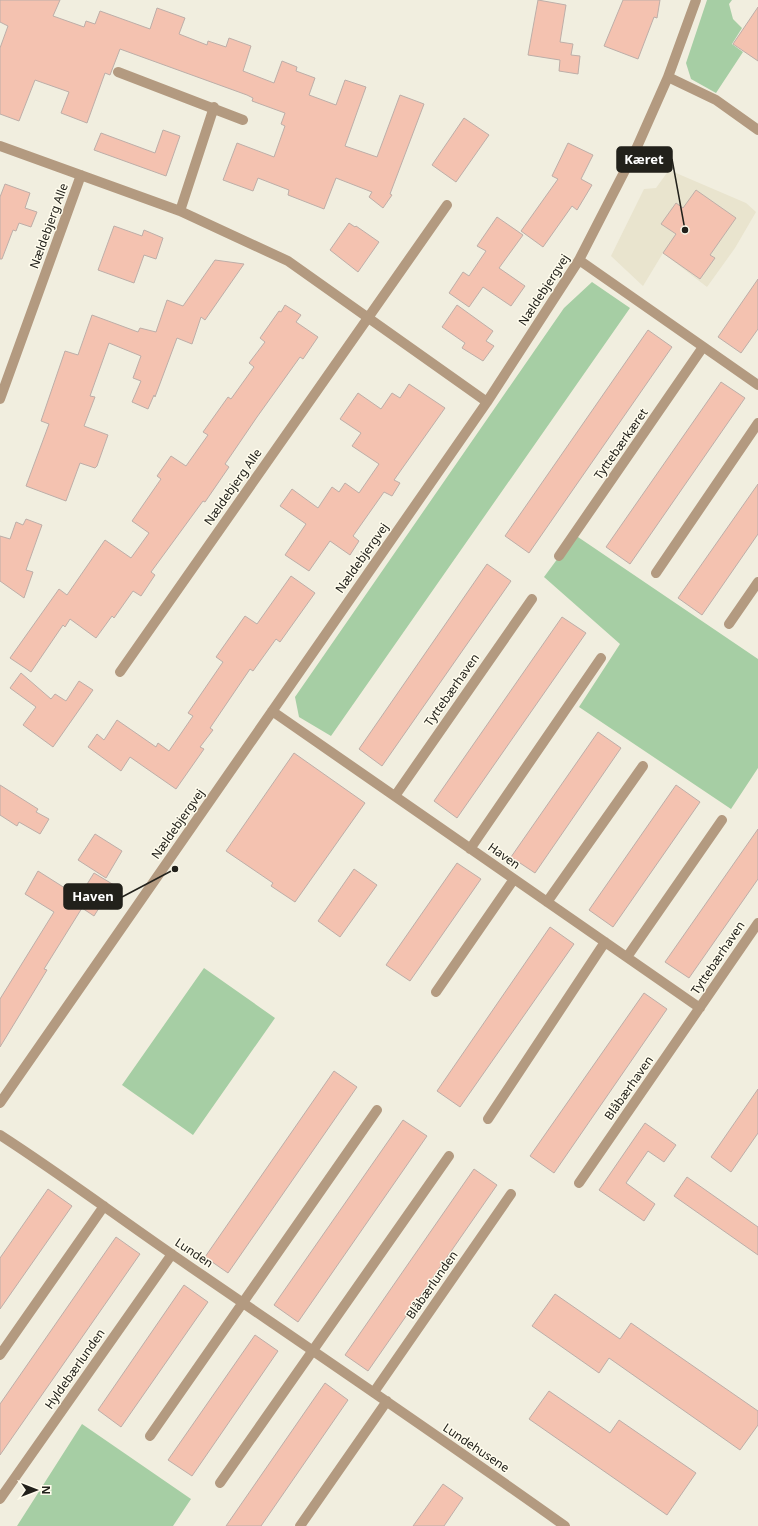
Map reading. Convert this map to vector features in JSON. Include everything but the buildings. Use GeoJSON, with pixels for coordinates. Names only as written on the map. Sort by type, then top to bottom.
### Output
{"type":"FeatureCollection","features":[{"type":"Feature","properties":{"kind":"street","name":"Nældebjergvej"},"geometry":{"type":"LineString","coordinates":[[0,1103],[487,402],[579,260],[637,147],[668,77],[696,0]]}},
{"type":"Feature","properties":{"kind":"street"},"geometry":{"type":"LineString","coordinates":[[118,72],[214,107],[244,120]]}},
{"type":"Feature","properties":{"kind":"street"},"geometry":{"type":"LineString","coordinates":[[668,77],[716,100],[758,130]]}},
{"type":"Feature","properties":{"kind":"street"},"geometry":{"type":"LineString","coordinates":[[180,211],[214,107]]}},
{"type":"Feature","properties":{"kind":"street","name":"Nældebjerg Alle"},"geometry":{"type":"LineString","coordinates":[[0,146],[180,211],[288,261],[487,402]]}},
{"type":"Feature","properties":{"kind":"street","name":"Nældebjerg Alle"},"geometry":{"type":"LineString","coordinates":[[0,398],[81,175]]}},
{"type":"Feature","properties":{"kind":"street","name":"Nældebjerg Alle"},"geometry":{"type":"LineString","coordinates":[[120,672],[447,205]]}},
{"type":"Feature","properties":{"kind":"street"},"geometry":{"type":"LineString","coordinates":[[579,260],[703,347],[757,381]]}},
{"type":"Feature","properties":{"kind":"street","name":"Tyttebærkæret"},"geometry":{"type":"LineString","coordinates":[[559,556],[703,347]]}},
{"type":"Feature","properties":{"kind":"street"},"geometry":{"type":"LineString","coordinates":[[656,573],[758,423]]}},
{"type":"Feature","properties":{"kind":"street"},"geometry":{"type":"LineString","coordinates":[[729,624],[758,582]]}},
{"type":"Feature","properties":{"kind":"street","name":"Tyttebærhaven"},"geometry":{"type":"LineString","coordinates":[[395,796],[532,599]]}},
{"type":"Feature","properties":{"kind":"street"},"geometry":{"type":"LineString","coordinates":[[470,849],[601,658]]}},
{"type":"Feature","properties":{"kind":"street","name":"Haven"},"geometry":{"type":"LineString","coordinates":[[272,711],[700,1008]]}},
{"type":"Feature","properties":{"kind":"street"},"geometry":{"type":"LineString","coordinates":[[547,902],[643,766]]}},
{"type":"Feature","properties":{"kind":"street"},"geometry":{"type":"LineString","coordinates":[[627,957],[722,820]]}},
{"type":"Feature","properties":{"kind":"street"},"geometry":{"type":"LineString","coordinates":[[436,992],[514,879]]}},
{"type":"Feature","properties":{"kind":"street","name":"Tyttebærhaven"},"geometry":{"type":"LineString","coordinates":[[700,1008],[758,923]]}},
{"type":"Feature","properties":{"kind":"street"},"geometry":{"type":"LineString","coordinates":[[488,1119],[605,942]]}},
{"type":"Feature","properties":{"kind":"street","name":"Blåbærhaven"},"geometry":{"type":"LineString","coordinates":[[579,1183],[700,1008]]}},
{"type":"Feature","properties":{"kind":"street"},"geometry":{"type":"LineString","coordinates":[[150,1436],[377,1110]]}},
{"type":"Feature","properties":{"kind":"street","name":"Lunden"},"geometry":{"type":"LineString","coordinates":[[0,1135],[38,1159],[172,1254],[374,1392]]}},
{"type":"Feature","properties":{"kind":"street"},"geometry":{"type":"LineString","coordinates":[[220,1483],[449,1156]]}},
{"type":"Feature","properties":{"kind":"street","name":"Blåbærlunden"},"geometry":{"type":"LineString","coordinates":[[374,1392],[511,1194]]}},
{"type":"Feature","properties":{"kind":"street"},"geometry":{"type":"LineString","coordinates":[[0,1355],[104,1206]]}},
{"type":"Feature","properties":{"kind":"street","name":"Hyldebærlunden"},"geometry":{"type":"LineString","coordinates":[[0,1499],[172,1254]]}},
{"type":"Feature","properties":{"kind":"street","name":"Lundehusene"},"geometry":{"type":"LineString","coordinates":[[374,1392],[565,1526]]}},
{"type":"Feature","properties":{"kind":"street"},"geometry":{"type":"LineString","coordinates":[[300,1526],[387,1401]]}},
{"type":"Feature","properties":{"kind":"shaded area"},"geometry":{"type":"Polygon","coordinates":[[[669,170],[746,203],[756,212],[735,248],[707,287],[663,253],[643,286],[611,256],[644,189],[656,188],[669,170]]]}},
{"type":"Feature","properties":{"kind":"green space"},"geometry":{"type":"Polygon","coordinates":[[[707,0],[732,0],[729,4],[733,19],[742,28],[732,44],[743,52],[716,93],[691,79],[686,63],[707,0]]]}},
{"type":"Feature","properties":{"kind":"green space"},"geometry":{"type":"Polygon","coordinates":[[[592,282],[630,308],[331,736],[299,717],[295,697],[564,308],[592,282]]]}},
{"type":"Feature","properties":{"kind":"green space"},"geometry":{"type":"Polygon","coordinates":[[[575,535],[758,659],[758,768],[731,809],[579,707],[620,644],[544,577],[575,535]]]}},
{"type":"Feature","properties":{"kind":"green space"},"geometry":{"type":"Polygon","coordinates":[[[204,968],[275,1018],[193,1135],[122,1085],[204,968]]]}},
{"type":"Feature","properties":{"kind":"green space"},"geometry":{"type":"Polygon","coordinates":[[[82,1424],[191,1499],[173,1526],[17,1526],[82,1424]]]}},
{"type":"Feature","properties":{"kind":"place","name":"Kæret"},"geometry":{"type":"Point","coordinates":[685,230]}},
{"type":"Feature","properties":{"kind":"place","name":"Haven"},"geometry":{"type":"Point","coordinates":[175,869]}}]}
